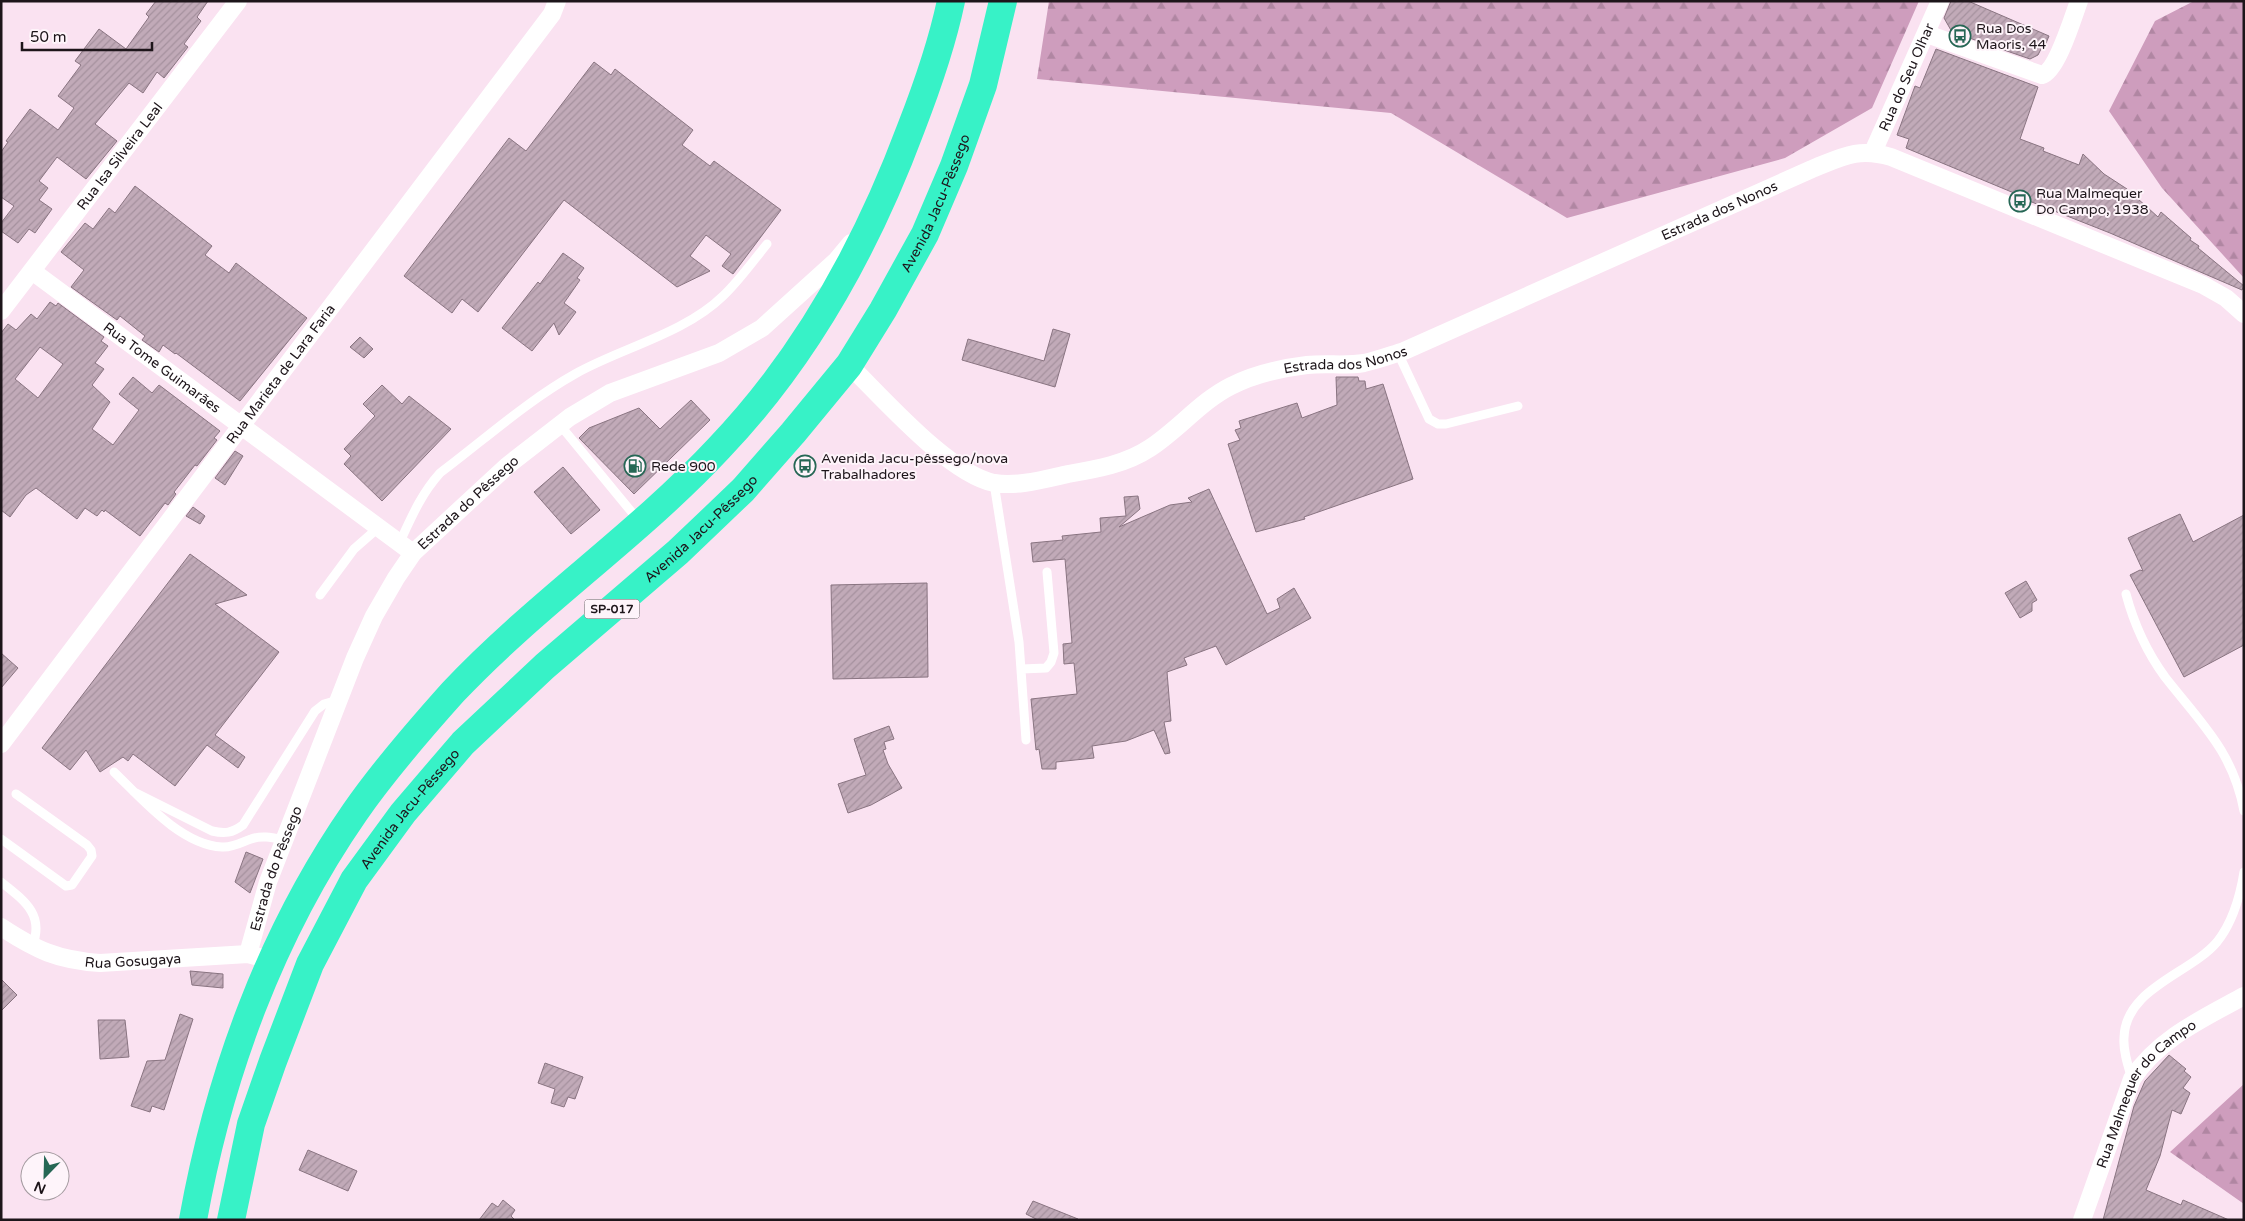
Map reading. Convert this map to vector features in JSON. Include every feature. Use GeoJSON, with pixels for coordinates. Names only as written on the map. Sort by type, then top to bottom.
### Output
{"type":"FeatureCollection","features":[{"type":"Feature","properties":{"kind":"highway"},"geometry":{"type":"LineString","coordinates":[[192,1220],[202,1168],[260,957],[298,906],[326,856],[356,810],[455,690],[525,623],[640,523],[720,447],[766,392],[808,337],[844,279],[878,212],[926,89],[951,1]]}},
{"type":"Feature","properties":{"kind":"highway","name":"Avenida Jacu-Pêssego"},"geometry":{"type":"LineString","coordinates":[[231,1220],[251,1124],[273,1061],[310,964],[354,880],[403,813],[463,743],[545,666],[678,552],[743,490],[849,365],[883,310],[924,234],[954,166],[982,85],[1003,1]]}},
{"type":"Feature","properties":{"kind":"street","name":"Rua Isa Silveira Leal"},"geometry":{"type":"LineString","coordinates":[[1,311],[238,1]]}},
{"type":"Feature","properties":{"kind":"street","name":"Rua Marieta de Lara Faria"},"geometry":{"type":"LineString","coordinates":[[1,744],[552,14],[557,1]]}},
{"type":"Feature","properties":{"kind":"street","name":"Rua do Seu Olhar"},"geometry":{"type":"LineString","coordinates":[[1873,152],[1927,34],[1940,1]]}},
{"type":"Feature","properties":{"kind":"street"},"geometry":{"type":"LineString","coordinates":[[1927,34],[2042,75],[2047,74],[2054,64],[2079,1]]}},
{"type":"Feature","properties":{"kind":"street","name":"Estrada dos Nonos"},"geometry":{"type":"LineString","coordinates":[[849,365],[931,446],[960,468],[994,483],[1034,481],[1106,467],[1129,459],[1155,444],[1218,394],[1254,376],[1307,365],[1363,363],[1398,353],[1812,169],[1862,152],[1873,152]]}},
{"type":"Feature","properties":{"kind":"street"},"geometry":{"type":"LineString","coordinates":[[1873,152],[1891,157],[2203,285],[2226,298],[2244,314]]}},
{"type":"Feature","properties":{"kind":"street","name":"Estrada do Pêssego"},"geometry":{"type":"LineString","coordinates":[[260,957],[259,909],[340,699],[374,616],[396,578],[406,548],[560,425],[610,393],[719,353],[762,328],[836,260],[878,212]]}},
{"type":"Feature","properties":{"kind":"street","name":"Rua Tome Guimarães"},"geometry":{"type":"LineString","coordinates":[[32,271],[241,428],[406,548]]}},
{"type":"Feature","properties":{"kind":"street","name":"Rua Gosugaya"},"geometry":{"type":"LineString","coordinates":[[1,927],[32,948],[71,960],[100,964],[260,957]]}},
{"type":"Feature","properties":{"kind":"street","name":"Rua Malmequer do Campo"},"geometry":{"type":"LineString","coordinates":[[2082,1220],[2132,1079],[2152,1054],[2186,1028],[2244,996]]}},
{"type":"Feature","properties":{"kind":"lane"},"geometry":{"type":"LineString","coordinates":[[406,548],[420,501],[428,486],[440,473],[532,402],[574,374],[685,323],[704,310],[722,297],[767,244]]}},
{"type":"Feature","properties":{"kind":"lane"},"geometry":{"type":"LineString","coordinates":[[1398,353],[1429,419],[1438,424],[1446,424],[1518,406]]}},
{"type":"Feature","properties":{"kind":"lane"},"geometry":{"type":"LineString","coordinates":[[560,425],[640,523]]}},
{"type":"Feature","properties":{"kind":"lane"},"geometry":{"type":"LineString","coordinates":[[994,483],[1022,669],[1026,740]]}},
{"type":"Feature","properties":{"kind":"lane"},"geometry":{"type":"LineString","coordinates":[[320,594],[354,549],[378,528]]}},
{"type":"Feature","properties":{"kind":"lane"},"geometry":{"type":"LineString","coordinates":[[1022,669],[1046,668],[1051,662],[1054,653],[1047,572]]}},
{"type":"Feature","properties":{"kind":"lane"},"geometry":{"type":"LineString","coordinates":[[2126,594],[2133,622],[2147,649],[2164,676],[2198,716],[2224,752],[2240,788],[2244,811]]}},
{"type":"Feature","properties":{"kind":"lane"},"geometry":{"type":"LineString","coordinates":[[134,792],[212,831],[234,832],[243,825],[315,711],[324,704],[340,699]]}},
{"type":"Feature","properties":{"kind":"lane"},"geometry":{"type":"LineString","coordinates":[[114,772],[134,792],[180,831],[202,842],[223,847],[239,844],[252,838],[269,836],[285,840]]}},
{"type":"Feature","properties":{"kind":"lane"},"geometry":{"type":"LineString","coordinates":[[1,840],[66,886],[72,885],[92,856],[92,850],[87,845],[16,794]]}},
{"type":"Feature","properties":{"kind":"lane"},"geometry":{"type":"LineString","coordinates":[[2132,1079],[2124,1037],[2127,1022],[2136,1004],[2155,987],[2188,967],[2216,943],[2231,920],[2244,872]]}},
{"type":"Feature","properties":{"kind":"lane"},"geometry":{"type":"LineString","coordinates":[[1,882],[25,900],[38,922],[37,936],[32,948]]}},
{"type":"Feature","properties":{"kind":"green space"},"geometry":{"type":"Polygon","coordinates":[[[1049,1],[1919,1],[1872,108],[1785,158],[1567,218],[1391,113],[1037,79],[1049,1]]]}},
{"type":"Feature","properties":{"kind":"green space"},"geometry":{"type":"Polygon","coordinates":[[[2194,1],[2244,1],[2244,278],[2162,188],[2109,111],[2155,21],[2194,1]]]}},
{"type":"Feature","properties":{"kind":"green space"},"geometry":{"type":"Polygon","coordinates":[[[2244,1084],[2244,1204],[2170,1152],[2244,1084]]]}},
{"type":"Feature","properties":{"kind":"building"},"geometry":{"type":"Polygon","coordinates":[[[156,1],[208,1],[197,17],[201,21],[184,44],[188,47],[164,78],[157,72],[143,93],[129,83],[95,124],[117,141],[86,179],[57,157],[39,181],[48,188],[39,200],[52,209],[35,233],[29,229],[18,243],[1,231],[1,223],[14,206],[1,197],[1,152],[8,142],[6,141],[30,109],[58,130],[74,108],[58,96],[81,65],[75,61],[99,29],[126,49],[149,17],[146,14],[156,1]]]}},
{"type":"Feature","properties":{"kind":"building"},"geometry":{"type":"Polygon","coordinates":[[[1951,1],[1968,1],[2049,36],[2044,48],[2042,47],[2038,55],[2030,59],[1952,32],[1944,18],[1951,1]]]}},
{"type":"Feature","properties":{"kind":"building"},"geometry":{"type":"Polygon","coordinates":[[[1936,49],[2038,87],[2020,139],[2044,148],[2043,151],[2079,165],[2083,154],[2104,174],[2127,189],[2158,217],[2161,212],[2191,238],[2190,240],[2199,246],[2198,248],[2244,286],[2242,290],[1906,148],[1909,139],[1897,135],[1915,86],[1920,88],[1936,49]]]}},
{"type":"Feature","properties":{"kind":"building"},"geometry":{"type":"Polygon","coordinates":[[[594,62],[611,75],[615,69],[693,130],[682,145],[710,166],[714,161],[781,210],[733,274],[722,266],[731,254],[706,235],[690,256],[710,271],[677,287],[564,200],[478,312],[462,299],[452,313],[404,276],[509,138],[526,151],[594,62]]]}},
{"type":"Feature","properties":{"kind":"building"},"geometry":{"type":"Polygon","coordinates":[[[135,186],[212,246],[205,255],[229,273],[236,263],[307,318],[240,401],[163,345],[159,352],[142,340],[145,336],[120,316],[117,320],[71,287],[84,270],[61,252],[85,223],[93,229],[109,208],[115,213],[135,186]]]}},
{"type":"Feature","properties":{"kind":"building"},"geometry":{"type":"Polygon","coordinates":[[[563,253],[584,268],[577,278],[580,280],[564,303],[576,312],[559,335],[554,323],[532,351],[502,328],[538,282],[540,284],[563,253]]]}},
{"type":"Feature","properties":{"kind":"building"},"geometry":{"type":"Polygon","coordinates":[[[50,302],[56,306],[58,303],[104,337],[101,341],[108,346],[95,363],[104,369],[92,385],[110,402],[92,429],[113,445],[139,410],[119,394],[133,377],[152,393],[159,385],[220,431],[214,438],[217,440],[174,492],[176,494],[168,505],[165,503],[140,536],[105,510],[104,512],[102,510],[97,516],[85,508],[77,519],[36,488],[26,495],[10,517],[1,510],[1,333],[8,324],[16,330],[31,314],[37,319],[50,302]],[[40,347],[15,379],[38,398],[63,364],[40,347]]]}},
{"type":"Feature","properties":{"kind":"building"},"geometry":{"type":"Polygon","coordinates":[[[1053,329],[1070,334],[1055,387],[962,360],[968,339],[1044,361],[1053,329]]]}},
{"type":"Feature","properties":{"kind":"building"},"geometry":{"type":"Polygon","coordinates":[[[360,337],[373,349],[364,358],[350,347],[360,337]]]}},
{"type":"Feature","properties":{"kind":"building"},"geometry":{"type":"Polygon","coordinates":[[[1336,377],[1358,377],[1359,381],[1365,381],[1366,389],[1383,384],[1413,479],[1304,517],[1305,519],[1256,532],[1228,444],[1240,440],[1235,430],[1241,428],[1239,421],[1297,403],[1302,418],[1337,405],[1336,377]]]}},
{"type":"Feature","properties":{"kind":"building"},"geometry":{"type":"Polygon","coordinates":[[[382,385],[402,404],[409,396],[451,429],[382,501],[344,464],[351,456],[344,449],[375,416],[363,404],[382,385]]]}},
{"type":"Feature","properties":{"kind":"building","name":"Rede 900"},"geometry":{"type":"Polygon","coordinates":[[[691,400],[710,420],[634,494],[579,438],[589,428],[639,408],[660,429],[691,400]]]}},
{"type":"Feature","properties":{"kind":"building"},"geometry":{"type":"Polygon","coordinates":[[[235,451],[243,456],[225,485],[215,478],[235,451]]]}},
{"type":"Feature","properties":{"kind":"building"},"geometry":{"type":"Polygon","coordinates":[[[563,467],[600,510],[571,534],[534,492],[563,467]]]}},
{"type":"Feature","properties":{"kind":"building"},"geometry":{"type":"Polygon","coordinates":[[[1209,489],[1267,614],[1280,608],[1277,599],[1294,588],[1311,618],[1226,665],[1216,646],[1184,658],[1187,665],[1167,672],[1171,721],[1164,722],[1170,753],[1165,754],[1154,730],[1126,741],[1092,746],[1094,758],[1056,762],[1056,769],[1042,769],[1039,749],[1036,750],[1031,699],[1077,694],[1074,663],[1064,664],[1063,644],[1072,643],[1065,559],[1033,562],[1031,543],[1063,540],[1062,536],[1101,532],[1100,518],[1126,516],[1124,497],[1138,496],[1140,509],[1119,527],[1170,505],[1192,502],[1188,498],[1209,489]]]}},
{"type":"Feature","properties":{"kind":"building"},"geometry":{"type":"Polygon","coordinates":[[[193,507],[205,516],[200,524],[186,516],[193,507]]]}},
{"type":"Feature","properties":{"kind":"building"},"geometry":{"type":"Polygon","coordinates":[[[2180,514],[2193,542],[2244,515],[2244,645],[2184,677],[2130,575],[2140,570],[2143,571],[2128,538],[2180,514]]]}},
{"type":"Feature","properties":{"kind":"building"},"geometry":{"type":"Polygon","coordinates":[[[190,554],[247,595],[215,604],[279,652],[215,735],[245,757],[238,768],[207,745],[175,786],[133,754],[128,761],[123,757],[100,772],[86,750],[70,770],[42,748],[190,554]]]}},
{"type":"Feature","properties":{"kind":"building"},"geometry":{"type":"Polygon","coordinates":[[[2026,581],[2037,600],[2032,603],[2032,611],[2020,618],[2005,593],[2026,581]]]}},
{"type":"Feature","properties":{"kind":"building"},"geometry":{"type":"Polygon","coordinates":[[[927,583],[928,677],[833,679],[831,585],[927,583]]]}},
{"type":"Feature","properties":{"kind":"building"},"geometry":{"type":"Polygon","coordinates":[[[1,653],[18,668],[1,688],[1,653]]]}},
{"type":"Feature","properties":{"kind":"building"},"geometry":{"type":"Polygon","coordinates":[[[889,726],[894,739],[884,742],[886,749],[883,750],[888,764],[902,788],[871,805],[848,813],[838,784],[866,775],[854,739],[889,726]]]}},
{"type":"Feature","properties":{"kind":"building"},"geometry":{"type":"Polygon","coordinates":[[[246,852],[263,859],[250,893],[235,882],[246,852]]]}},
{"type":"Feature","properties":{"kind":"building"},"geometry":{"type":"Polygon","coordinates":[[[190,971],[223,974],[223,988],[192,985],[190,971]]]}},
{"type":"Feature","properties":{"kind":"building"},"geometry":{"type":"Polygon","coordinates":[[[1,979],[17,995],[1,1011],[1,979]]]}},
{"type":"Feature","properties":{"kind":"building"},"geometry":{"type":"Polygon","coordinates":[[[180,1014],[193,1019],[164,1110],[152,1106],[150,1112],[131,1106],[147,1061],[165,1060],[180,1014]]]}},
{"type":"Feature","properties":{"kind":"building"},"geometry":{"type":"Polygon","coordinates":[[[98,1020],[125,1020],[129,1057],[100,1059],[98,1020]]]}},
{"type":"Feature","properties":{"kind":"building"},"geometry":{"type":"Polygon","coordinates":[[[2169,1055],[2186,1069],[2184,1071],[2191,1077],[2183,1088],[2190,1093],[2181,1114],[2172,1110],[2160,1156],[2146,1190],[2181,1205],[2183,1200],[2229,1220],[2103,1220],[2134,1106],[2145,1081],[2169,1055]]]}},
{"type":"Feature","properties":{"kind":"building"},"geometry":{"type":"Polygon","coordinates":[[[545,1063],[583,1077],[575,1099],[568,1097],[564,1107],[551,1103],[555,1089],[538,1083],[545,1063]]]}},
{"type":"Feature","properties":{"kind":"building"},"geometry":{"type":"Polygon","coordinates":[[[308,1150],[357,1171],[348,1191],[299,1170],[308,1150]]]}},
{"type":"Feature","properties":{"kind":"building"},"geometry":{"type":"Polygon","coordinates":[[[503,1200],[515,1210],[511,1216],[515,1220],[479,1220],[492,1203],[498,1207],[503,1200]]]}},
{"type":"Feature","properties":{"kind":"building"},"geometry":{"type":"Polygon","coordinates":[[[1033,1201],[1078,1220],[1038,1220],[1026,1214],[1033,1201]]]}},
{"type":"Feature","properties":{"kind":"place","name":"Rua Dos Maoris, 44"},"geometry":{"type":"Point","coordinates":[1960,36]}},
{"type":"Feature","properties":{"kind":"place","name":"Rua Malmequer Do Campo, 1938"},"geometry":{"type":"Point","coordinates":[2020,201]}},
{"type":"Feature","properties":{"kind":"place","name":"Rede 900"},"geometry":{"type":"Point","coordinates":[635,466]}},
{"type":"Feature","properties":{"kind":"place","name":"Avenida Jacu-pêssego/nova Trabalhadores"},"geometry":{"type":"Point","coordinates":[805,466]}}]}
